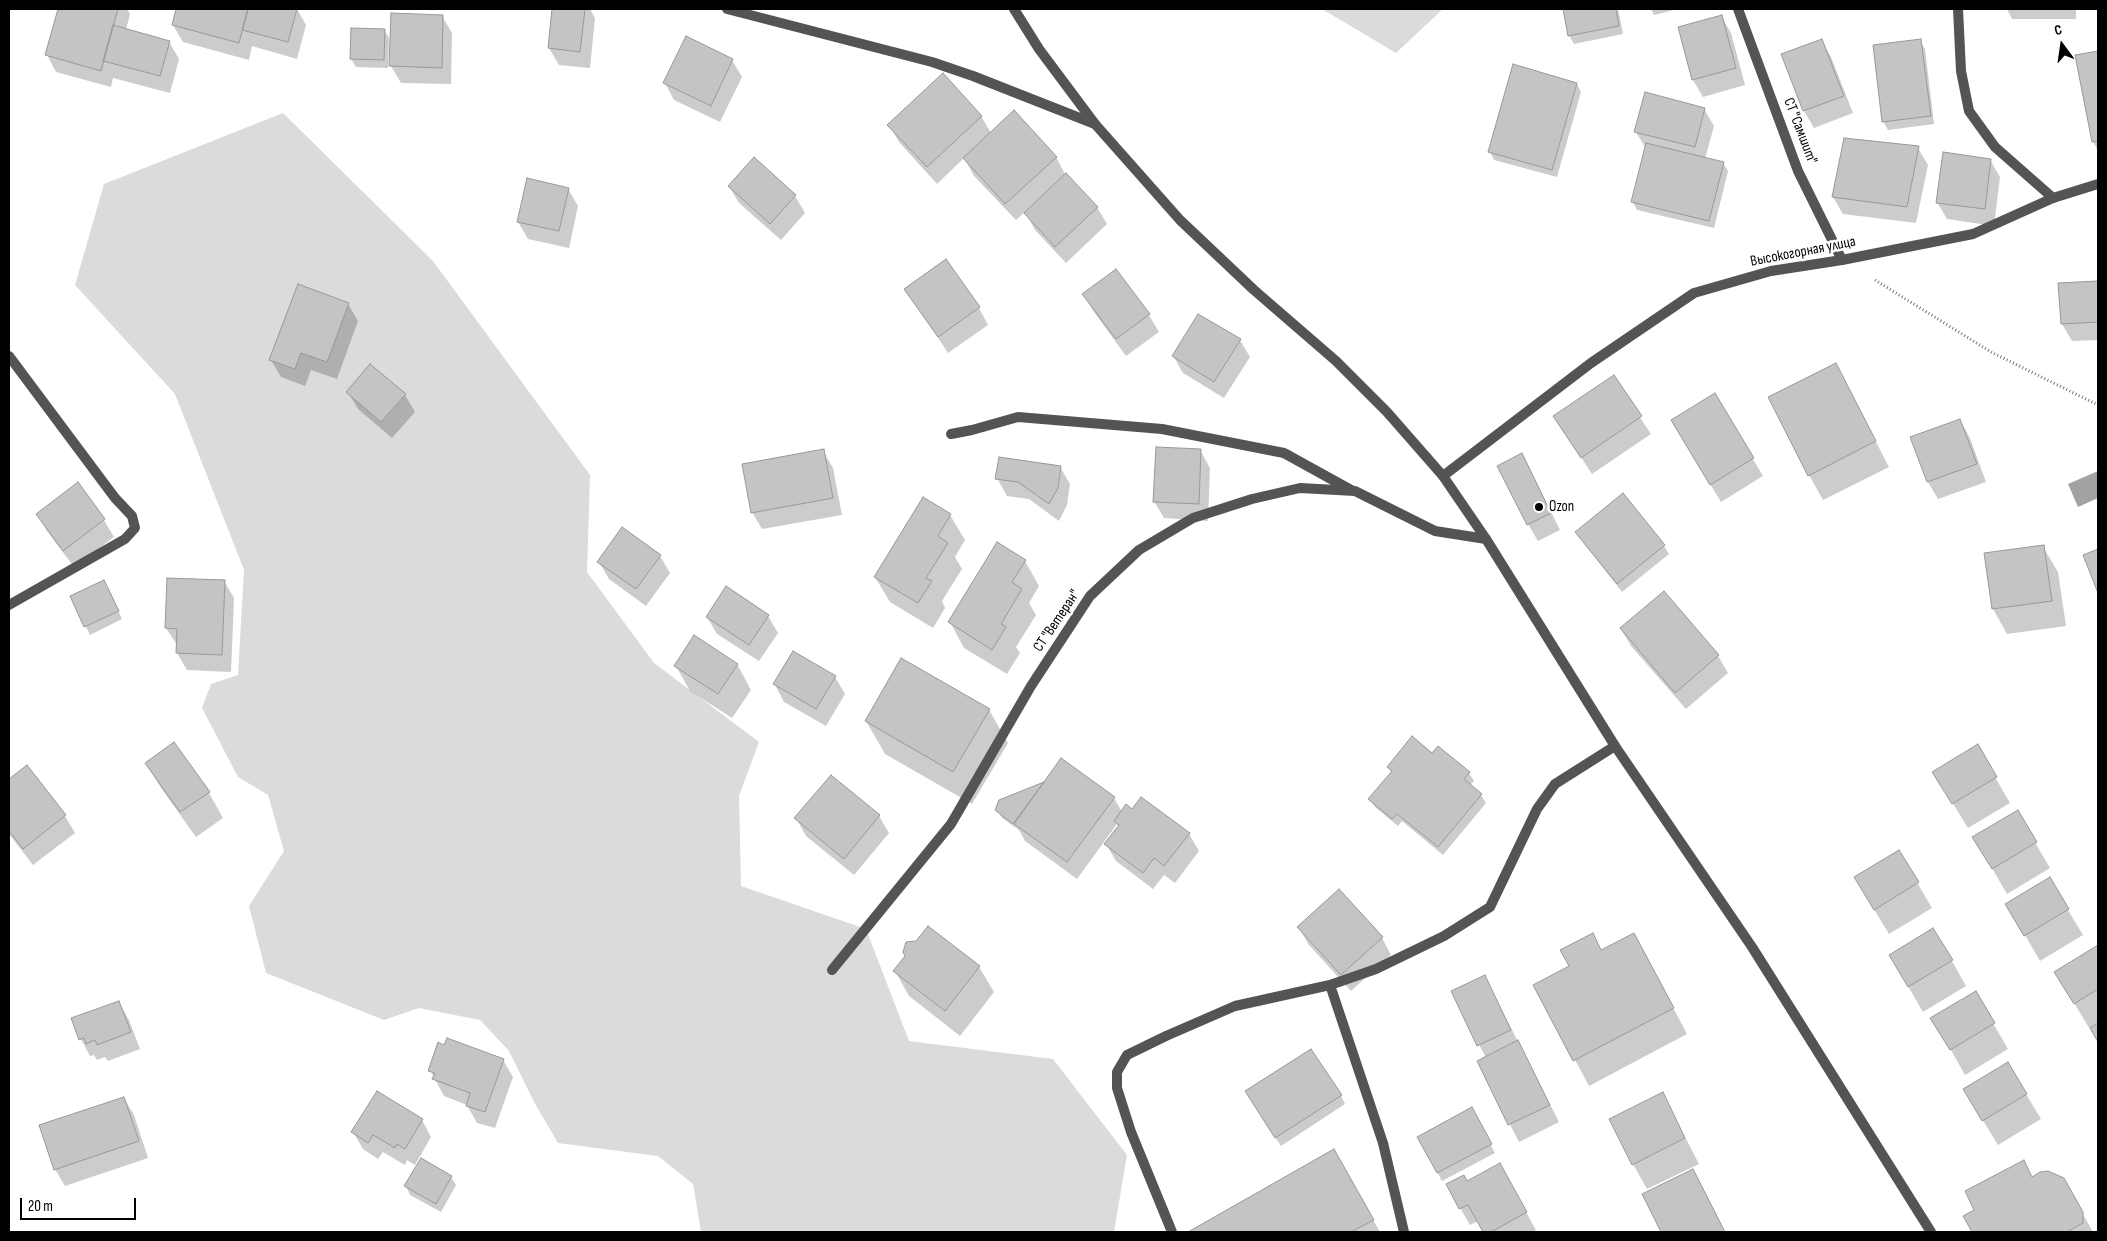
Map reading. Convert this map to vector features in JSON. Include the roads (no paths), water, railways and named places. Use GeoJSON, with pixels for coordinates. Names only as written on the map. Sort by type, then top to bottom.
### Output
{"type":"FeatureCollection","features":[{"type":"Feature","properties":{"kind":"street"},"geometry":{"type":"LineString","coordinates":[[727,9],[932,62],[1095,124]]}},
{"type":"Feature","properties":{"kind":"street"},"geometry":{"type":"LineString","coordinates":[[1014,9],[1039,48],[1095,124],[1180,220],[1254,290],[1336,361],[1387,412],[1443,476],[1486,539],[1615,746],[1752,947],[1930,1232]]}},
{"type":"Feature","properties":{"kind":"street","name":"СТ \"Самшит\""},"geometry":{"type":"LineString","coordinates":[[1738,9],[1798,170],[1842,260]]}},
{"type":"Feature","properties":{"kind":"street"},"geometry":{"type":"LineString","coordinates":[[1958,9],[1961,71],[1969,111],[1996,147],[2054,198]]}},
{"type":"Feature","properties":{"kind":"street","name":"Высокогорная улица"},"geometry":{"type":"LineString","coordinates":[[1443,476],[1591,363],[1694,293],[1771,271],[1842,260],[1973,234],[2054,198],[2098,184]]}},
{"type":"Feature","properties":{"kind":"street"},"geometry":{"type":"LineString","coordinates":[[9,356],[115,498],[132,516],[135,528],[125,539],[9,605]]}},
{"type":"Feature","properties":{"kind":"street"},"geometry":{"type":"LineString","coordinates":[[951,434],[1018,417],[1162,429],[1284,453],[1355,491]]}},
{"type":"Feature","properties":{"kind":"street","name":"СТ \"Ветеран\""},"geometry":{"type":"LineString","coordinates":[[832,970],[951,824],[1031,686],[1090,596],[1139,550],[1193,518],[1300,488],[1355,491],[1435,531],[1486,539]]}},
{"type":"Feature","properties":{"kind":"street"},"geometry":{"type":"LineString","coordinates":[[1172,1232],[1131,1132],[1117,1088],[1117,1072],[1127,1055],[1235,1006],[1330,985],[1376,969],[1444,936],[1490,907],[1537,809],[1555,784],[1615,746]]}},
{"type":"Feature","properties":{"kind":"street"},"geometry":{"type":"LineString","coordinates":[[1330,985],[1383,1143],[1404,1232]]}},
{"type":"Feature","properties":{"kind":"place","name":"Ozon"},"geometry":{"type":"Point","coordinates":[1539,507]}}]}
